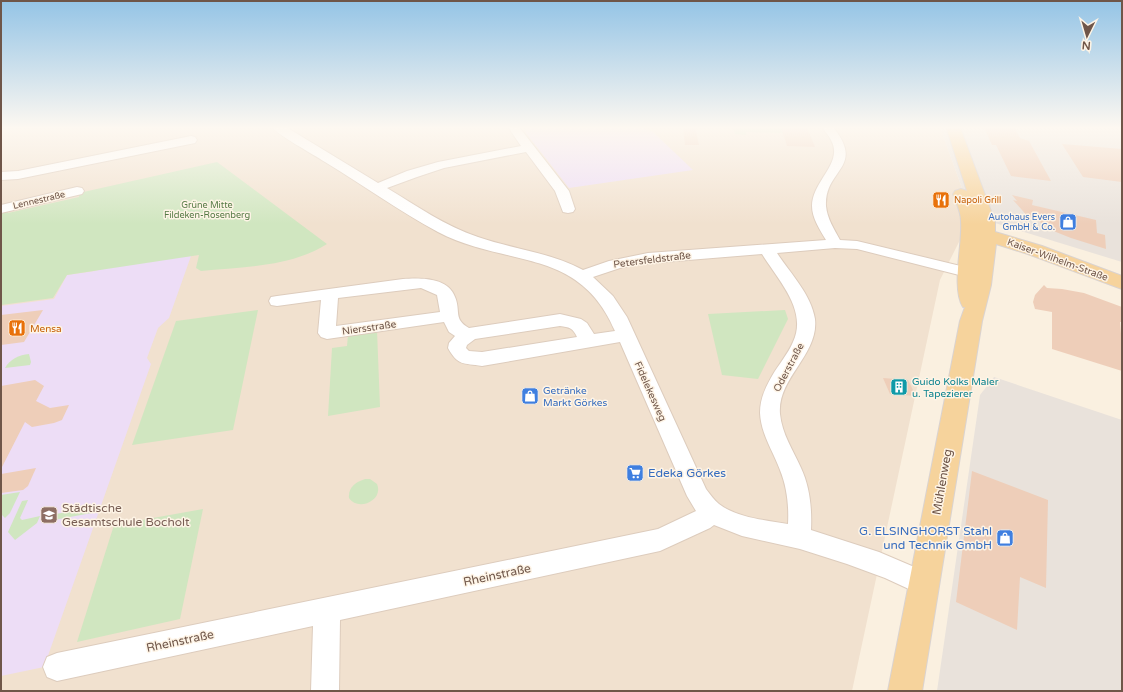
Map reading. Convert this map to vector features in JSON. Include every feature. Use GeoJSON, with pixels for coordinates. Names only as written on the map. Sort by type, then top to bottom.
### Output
{"type":"FeatureCollection","features":[{"type":"Feature","properties":{"kind":"main road"},"geometry":{"type":"LineString","coordinates":[[959,159],[986,222],[979,233]]}},
{"type":"Feature","properties":{"kind":"main road","name":"Mühlenweg"},"geometry":{"type":"LineString","coordinates":[[971,321],[968,272],[979,233]]}},
{"type":"Feature","properties":{"kind":"main road","name":"Mühlenweg"},"geometry":{"type":"LineString","coordinates":[[905,691],[971,321],[977,303],[985,264],[979,233]]}},
{"type":"Feature","properties":{"kind":"main road","name":"Kaiser-Wilhelm-Straße"},"geometry":{"type":"LineString","coordinates":[[979,233],[1036,250],[1122,282]]}},
{"type":"Feature","properties":{"kind":"street"},"geometry":{"type":"LineString","coordinates":[[1,176],[18,175],[97,159]]}},
{"type":"Feature","properties":{"kind":"street"},"geometry":{"type":"LineString","coordinates":[[329,159],[444,229],[473,241],[562,265],[582,276]]}},
{"type":"Feature","properties":{"kind":"street"},"geometry":{"type":"LineString","coordinates":[[376,188],[412,174],[442,165],[471,159]]}},
{"type":"Feature","properties":{"kind":"street"},"geometry":{"type":"LineString","coordinates":[[538,159],[562,191],[568,209]]}},
{"type":"Feature","properties":{"kind":"street"},"geometry":{"type":"LineString","coordinates":[[835,244],[819,211],[821,192],[837,167],[840,159]]}},
{"type":"Feature","properties":{"kind":"street","name":"Lennestraße"},"geometry":{"type":"LineString","coordinates":[[1,209],[77,192]]}},
{"type":"Feature","properties":{"kind":"street","name":"Petersfeldstraße"},"geometry":{"type":"LineString","coordinates":[[582,276],[622,261],[835,244],[871,248],[968,272]]}},
{"type":"Feature","properties":{"kind":"street","name":"Oderstraße"},"geometry":{"type":"LineString","coordinates":[[767,249],[795,292],[806,319],[802,340],[775,388],[769,410],[772,426],[781,451],[790,468],[800,501],[799,538]]}},
{"type":"Feature","properties":{"kind":"street","name":"Fidelekesweg"},"geometry":{"type":"LineString","coordinates":[[582,276],[603,292],[610,302],[627,335],[698,496],[712,512]]}},
{"type":"Feature","properties":{"kind":"street"},"geometry":{"type":"LineString","coordinates":[[277,301],[408,284],[430,285],[443,291],[447,297],[449,316],[455,328],[467,335]]}},
{"type":"Feature","properties":{"kind":"street","name":"Niersstraße"},"geometry":{"type":"LineString","coordinates":[[330,294],[327,333],[449,316]]}},
{"type":"Feature","properties":{"kind":"street"},"geometry":{"type":"LineString","coordinates":[[588,341],[583,328],[577,323],[571,320],[560,320],[467,335],[458,343],[457,348],[464,357],[482,359],[627,335]]}},
{"type":"Feature","properties":{"kind":"street"},"geometry":{"type":"LineString","coordinates":[[712,512],[729,520],[854,554],[907,575],[924,584]]}},
{"type":"Feature","properties":{"kind":"street","name":"Rheinstraße"},"geometry":{"type":"LineString","coordinates":[[57,667],[660,540],[702,521],[712,512]]}},
{"type":"Feature","properties":{"kind":"street"},"geometry":{"type":"LineString","coordinates":[[325,691],[327,611]]}},
{"type":"Feature","properties":{"kind":"shaded area"},"geometry":{"type":"Polygon","coordinates":[[[1,159],[952,159],[972,216],[940,280],[852,691],[1,691],[1,159]]]}},
{"type":"Feature","properties":{"kind":"shaded area"},"geometry":{"type":"Polygon","coordinates":[[[547,159],[682,159],[693,170],[569,188],[547,159]]]}},
{"type":"Feature","properties":{"kind":"shaded area"},"geometry":{"type":"Polygon","coordinates":[[[952,159],[1122,159],[1122,262],[972,216],[952,159]]]}},
{"type":"Feature","properties":{"kind":"shaded area","name":"Städtische Gesamtschule Bocholt"},"geometry":{"type":"Polygon","coordinates":[[[191,256],[169,318],[158,328],[147,358],[151,364],[44,667],[1,676],[1,306],[54,299],[67,275],[95,271],[116,264],[191,256]]]}},
{"type":"Feature","properties":{"kind":"shaded area"},"geometry":{"type":"Polygon","coordinates":[[[994,377],[1122,420],[1122,691],[937,691],[980,395],[994,377]]]}},
{"type":"Feature","properties":{"kind":"green space","name":"Grüne Mitte Fildeken-Rosenberg"},"geometry":{"type":"Polygon","coordinates":[[[217,162],[327,244],[313,252],[282,262],[266,265],[201,271],[196,268],[199,255],[67,275],[53,298],[1,305],[1,211],[7,209],[8,213],[79,197],[79,193],[217,162]]]}},
{"type":"Feature","properties":{"kind":"green space"},"geometry":{"type":"Polygon","coordinates":[[[258,310],[233,430],[132,445],[176,321],[258,310]]]}},
{"type":"Feature","properties":{"kind":"green space"},"geometry":{"type":"Polygon","coordinates":[[[785,310],[788,319],[758,379],[722,375],[708,314],[785,310]]]}},
{"type":"Feature","properties":{"kind":"green space"},"geometry":{"type":"Polygon","coordinates":[[[377,330],[380,407],[328,416],[332,348],[347,346],[348,335],[377,330]]]}},
{"type":"Feature","properties":{"kind":"green space"},"geometry":{"type":"Polygon","coordinates":[[[29,354],[31,362],[30,365],[5,368],[9,362],[15,358],[29,354]]]}},
{"type":"Feature","properties":{"kind":"green space"},"geometry":{"type":"Polygon","coordinates":[[[365,479],[370,479],[377,484],[377,495],[369,502],[358,504],[349,498],[349,494],[351,488],[356,483],[365,479]]]}},
{"type":"Feature","properties":{"kind":"green space"},"geometry":{"type":"Polygon","coordinates":[[[20,492],[10,513],[5,518],[1,514],[1,495],[20,492]]]}},
{"type":"Feature","properties":{"kind":"green space"},"geometry":{"type":"Polygon","coordinates":[[[28,500],[20,518],[22,520],[40,516],[37,523],[15,540],[8,532],[22,501],[28,500]]]}},
{"type":"Feature","properties":{"kind":"green space"},"geometry":{"type":"Polygon","coordinates":[[[99,506],[97,512],[43,522],[45,516],[99,506]]]}},
{"type":"Feature","properties":{"kind":"green space"},"geometry":{"type":"Polygon","coordinates":[[[203,509],[180,619],[77,642],[114,525],[203,509]]]}},
{"type":"Feature","properties":{"kind":"building"},"geometry":{"type":"Polygon","coordinates":[[[1003,159],[1039,159],[1051,181],[1011,176],[1003,159]]]}},
{"type":"Feature","properties":{"kind":"building"},"geometry":{"type":"Polygon","coordinates":[[[1072,159],[1122,159],[1122,182],[1083,177],[1072,159]]]}},
{"type":"Feature","properties":{"kind":"building","name":"Autohaus Evers GmbH & Co."},"geometry":{"type":"Polygon","coordinates":[[[1012,195],[1033,200],[1032,205],[1096,220],[1097,233],[1105,235],[1106,249],[1056,232],[1030,216],[1030,219],[1013,200],[1017,201],[1012,195]]]}},
{"type":"Feature","properties":{"kind":"building"},"geometry":{"type":"Polygon","coordinates":[[[1044,285],[1047,288],[1084,293],[1122,307],[1122,322],[1120,322],[1122,371],[1052,349],[1052,312],[1035,309],[1033,302],[1035,295],[1044,285]]]}},
{"type":"Feature","properties":{"kind":"building","name":"Mensa"},"geometry":{"type":"Polygon","coordinates":[[[43,310],[24,342],[1,345],[1,315],[43,310]]]}},
{"type":"Feature","properties":{"kind":"building","name":"Guido Kolks Maler u. Tapezierer"},"geometry":{"type":"Polygon","coordinates":[[[883,378],[908,380],[916,396],[890,394],[883,378]]]}},
{"type":"Feature","properties":{"kind":"building"},"geometry":{"type":"Polygon","coordinates":[[[35,380],[44,386],[36,401],[50,408],[69,405],[62,420],[32,427],[25,422],[1,469],[1,386],[35,380]]]}},
{"type":"Feature","properties":{"kind":"building"},"geometry":{"type":"Polygon","coordinates":[[[36,468],[28,486],[23,490],[1,493],[1,474],[36,468]]]}},
{"type":"Feature","properties":{"kind":"building","name":"G. ELSINGHORST Stahl und Technik GmbH"},"geometry":{"type":"Polygon","coordinates":[[[972,471],[1048,500],[1046,588],[1020,577],[1017,630],[956,602],[972,471]]]}},
{"type":"Feature","properties":{"kind":"place","name":"Napoli Grill"},"geometry":{"type":"Point","coordinates":[941,200]}},
{"type":"Feature","properties":{"kind":"place","name":"Autohaus Evers GmbH & Co."},"geometry":{"type":"Point","coordinates":[1068,222]}},
{"type":"Feature","properties":{"kind":"place","name":"Mensa"},"geometry":{"type":"Point","coordinates":[17,328]}},
{"type":"Feature","properties":{"kind":"place","name":"Guido Kolks Maler u. Tapezierer"},"geometry":{"type":"Point","coordinates":[899,387]}},
{"type":"Feature","properties":{"kind":"place","name":"Getränke Markt Görkes"},"geometry":{"type":"Point","coordinates":[530,396]}},
{"type":"Feature","properties":{"kind":"place","name":"Edeka Görkes"},"geometry":{"type":"Point","coordinates":[635,473]}},
{"type":"Feature","properties":{"kind":"place","name":"Städtische Gesamtschule Bocholt"},"geometry":{"type":"Point","coordinates":[49,515]}},
{"type":"Feature","properties":{"kind":"place","name":"G. ELSINGHORST Stahl und Technik GmbH"},"geometry":{"type":"Point","coordinates":[1005,538]}}]}
